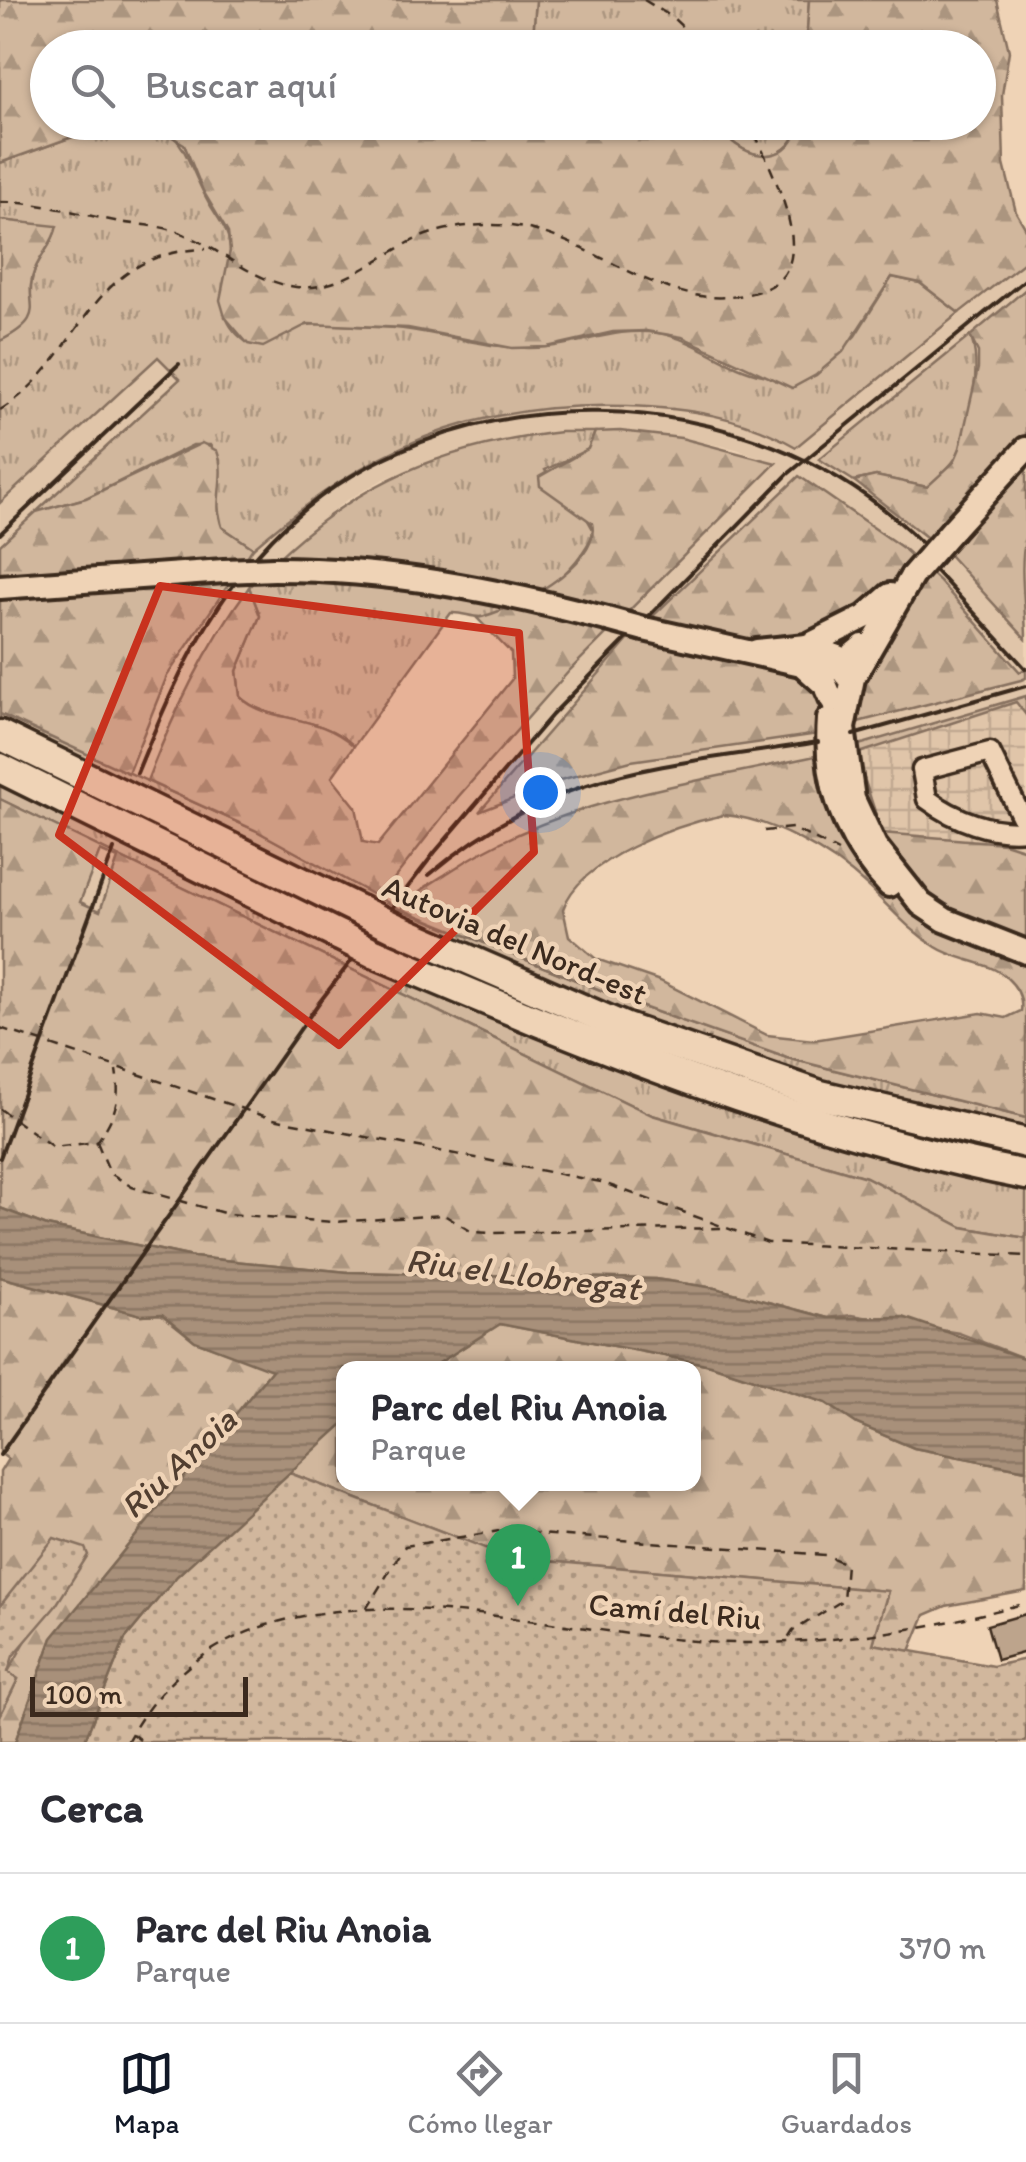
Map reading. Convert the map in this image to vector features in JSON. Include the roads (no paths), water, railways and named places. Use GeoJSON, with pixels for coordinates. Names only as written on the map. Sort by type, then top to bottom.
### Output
{"type":"FeatureCollection","features":[{"type":"Feature","properties":{"kind":"highway","name":"Autovia del Nord-est"},"geometry":{"type":"LineString","coordinates":[[0,735],[396,928],[626,1028],[820,1095],[1026,1143]]}},
{"type":"Feature","properties":{"kind":"highway","name":"Autovia del Nord-est"},"geometry":{"type":"LineString","coordinates":[[0,768],[374,953],[616,1056],[936,1157],[1026,1174]]}},
{"type":"Feature","properties":{"kind":"main road"},"geometry":{"type":"LineString","coordinates":[[806,657],[874,610],[912,576],[1026,449]]}},
{"type":"Feature","properties":{"kind":"main road"},"geometry":{"type":"LineString","coordinates":[[0,586],[224,571],[354,571],[450,583],[749,652],[806,657],[829,653],[843,664]]}},
{"type":"Feature","properties":{"kind":"main road"},"geometry":{"type":"LineString","coordinates":[[849,784],[845,714],[853,678],[912,576]]}},
{"type":"Feature","properties":{"kind":"main road"},"geometry":{"type":"LineString","coordinates":[[874,610],[843,664],[832,700],[828,752],[834,794],[871,854],[920,904],[945,920],[1026,952]]}},
{"type":"Feature","properties":{"kind":"main road"},"geometry":{"type":"LineString","coordinates":[[871,854],[849,784],[837,760],[836,746],[843,664],[874,636]]}},
{"type":"Feature","properties":{"kind":"main road"},"geometry":{"type":"LineString","coordinates":[[806,657],[832,700]]}},
{"type":"Feature","properties":{"kind":"lane"},"geometry":{"type":"LineString","coordinates":[[990,752],[1026,828],[1005,832],[944,812],[927,799],[922,770],[990,752]]}},
{"type":"Feature","properties":{"kind":"railway"},"geometry":{"type":"LineString","coordinates":[[0,1455],[318,1004],[435,852],[552,715],[788,474],[1026,279]]}},
{"type":"Feature","properties":{"kind":"railway"},"geometry":{"type":"LineString","coordinates":[[0,534],[179,364]]}},
{"type":"Feature","properties":{"kind":"railway"},"geometry":{"type":"LineString","coordinates":[[137,773],[193,649],[249,565],[272,539],[342,482],[422,442],[508,419],[598,412],[687,421],[774,446],[853,488],[923,544]]}},
{"type":"Feature","properties":{"kind":"railway"},"geometry":{"type":"LineString","coordinates":[[933,568],[1026,669]]}},
{"type":"Feature","properties":{"kind":"railway"},"geometry":{"type":"LineString","coordinates":[[853,735],[1026,686]]}},
{"type":"Feature","properties":{"kind":"railway"},"geometry":{"type":"LineString","coordinates":[[429,875],[476,839],[567,792],[660,767],[818,742]]}},
{"type":"Feature","properties":{"kind":"railway"},"geometry":{"type":"LineString","coordinates":[[0,1158],[114,849]]}},
{"type":"Feature","properties":{"kind":"place","name":"Parc del Riu Anoia"},"geometry":{"type":"Point","coordinates":[518,1606]}},
{"type":"Feature","properties":{"kind":"water label","name":"Riu el Llobregat"},"geometry":{"type":"Point","coordinates":[523,1274]}},
{"type":"Feature","properties":{"kind":"water label","name":"Riu Anoia"},"geometry":{"type":"Point","coordinates":[178,1463]}}]}
